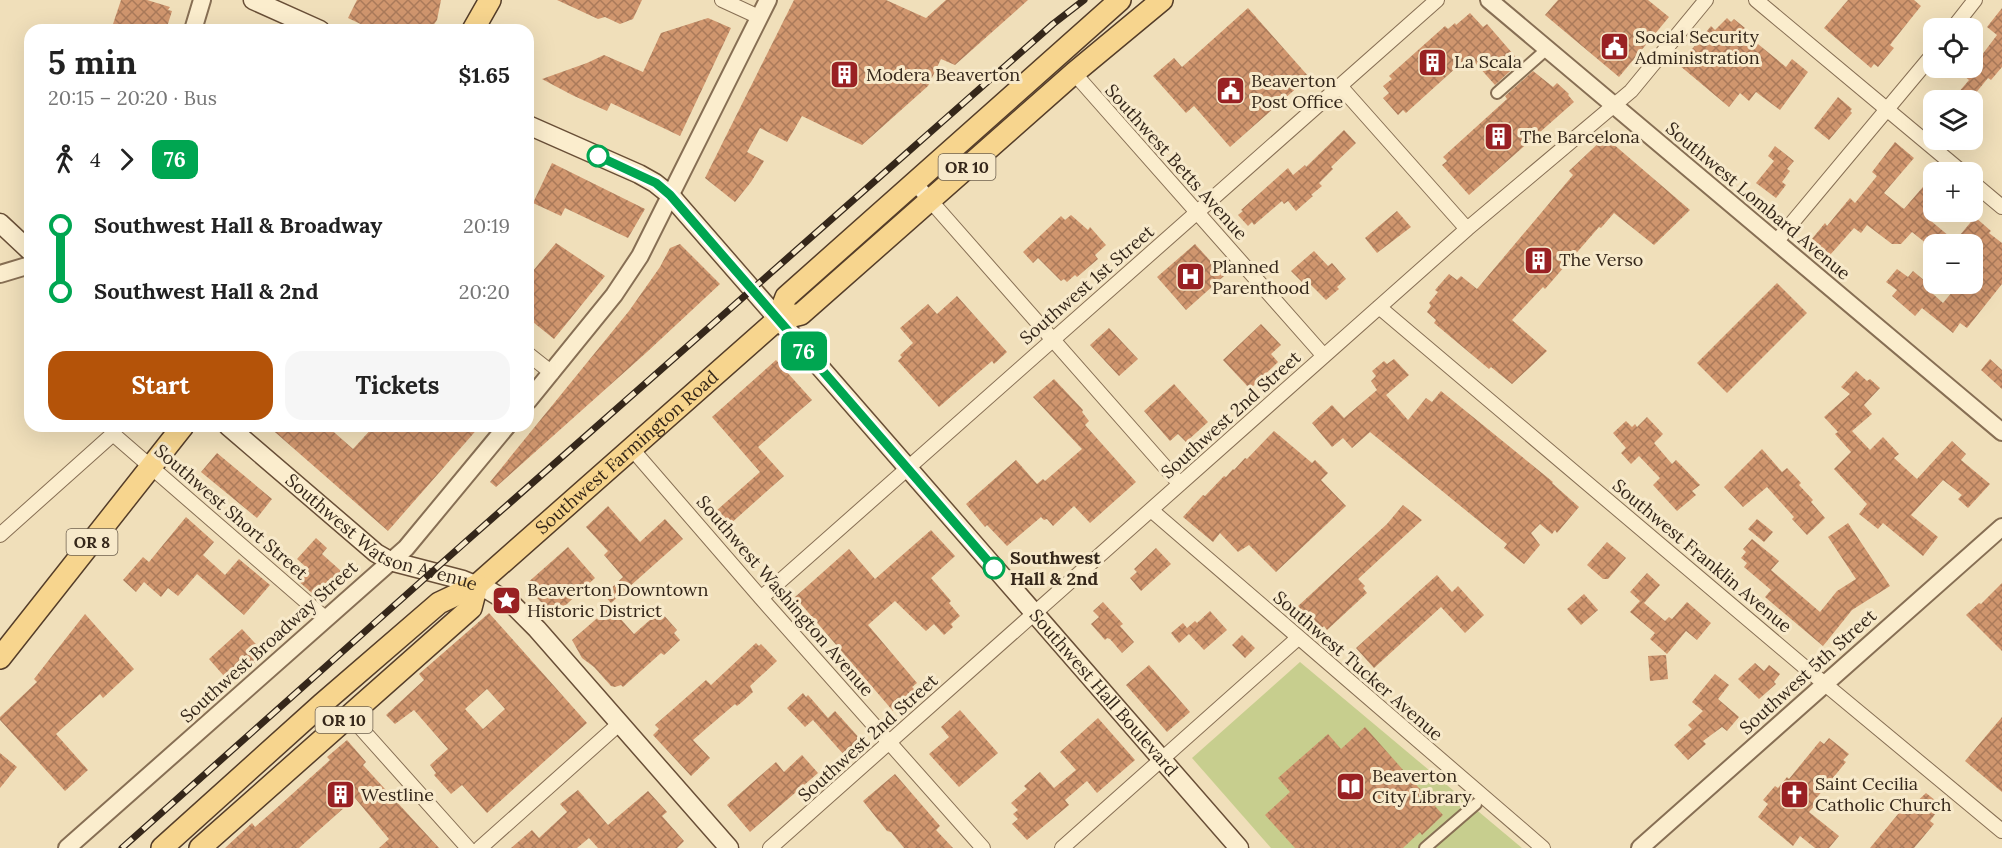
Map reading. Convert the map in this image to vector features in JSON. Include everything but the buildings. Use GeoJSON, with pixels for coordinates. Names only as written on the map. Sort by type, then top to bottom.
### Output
{"type":"FeatureCollection","features":[{"type":"Feature","properties":{"kind":"main road"},"geometry":{"type":"LineString","coordinates":[[253,0],[307,24]]}},
{"type":"Feature","properties":{"kind":"main road"},"geometry":{"type":"LineString","coordinates":[[478,24],[490,0]]}},
{"type":"Feature","properties":{"kind":"main road","name":"Southwest Farmington Road"},"geometry":{"type":"LineString","coordinates":[[162,848],[439,603],[477,585],[777,320],[786,297],[1120,0]]}},
{"type":"Feature","properties":{"kind":"main road","name":"Southwest Farmington Road"},"geometry":{"type":"LineString","coordinates":[[777,320],[801,314],[1074,73],[1162,0]]}},
{"type":"Feature","properties":{"kind":"main road","name":"Southwest Hall Boulevard"},"geometry":{"type":"LineString","coordinates":[[534,128],[639,174],[656,183],[670,195],[1239,848]]}},
{"type":"Feature","properties":{"kind":"main road"},"geometry":{"type":"LineString","coordinates":[[0,223],[24,245]]}},
{"type":"Feature","properties":{"kind":"main road","name":"OR 8"},"geometry":{"type":"LineString","coordinates":[[0,658],[178,432]]}},
{"type":"Feature","properties":{"kind":"main road","name":"Southwest Watson Avenue"},"geometry":{"type":"LineString","coordinates":[[235,432],[365,544],[390,561],[477,585],[504,598],[537,629],[729,848]]}},
{"type":"Feature","properties":{"kind":"main road","name":"Southwest Farmington Road"},"geometry":{"type":"LineString","coordinates":[[204,847],[471,608],[477,585]]}},
{"type":"Feature","properties":{"kind":"street"},"geometry":{"type":"LineString","coordinates":[[195,24],[202,0]]}},
{"type":"Feature","properties":{"kind":"street"},"geometry":{"type":"LineString","coordinates":[[722,0],[759,17]]}},
{"type":"Feature","properties":{"kind":"street"},"geometry":{"type":"LineString","coordinates":[[534,394],[627,276],[768,0]]}},
{"type":"Feature","properties":{"kind":"street","name":"Southwest 1st Street"},"geometry":{"type":"LineString","coordinates":[[761,598],[1437,0]]}},
{"type":"Feature","properties":{"kind":"street","name":"Southwest Lombard Avenue"},"geometry":{"type":"LineString","coordinates":[[1489,0],[2002,432]]}},
{"type":"Feature","properties":{"kind":"street","name":"Southwest 2nd Street"},"geometry":{"type":"LineString","coordinates":[[770,848],[1467,229],[1631,90],[1706,0]]}},
{"type":"Feature","properties":{"kind":"street"},"geometry":{"type":"LineString","coordinates":[[1756,0],[1950,162]]}},
{"type":"Feature","properties":{"kind":"street"},"geometry":{"type":"LineString","coordinates":[[1961,18],[1975,0]]}},
{"type":"Feature","properties":{"kind":"street"},"geometry":{"type":"LineString","coordinates":[[1497,93],[1547,49]]}},
{"type":"Feature","properties":{"kind":"street"},"geometry":{"type":"LineString","coordinates":[[1776,242],[1923,66]]}},
{"type":"Feature","properties":{"kind":"street","name":"Southwest Betts Avenue"},"geometry":{"type":"LineString","coordinates":[[1074,73],[1324,356]]}},
{"type":"Feature","properties":{"kind":"street"},"geometry":{"type":"LineString","coordinates":[[1340,86],[1467,229]]}},
{"type":"Feature","properties":{"kind":"street"},"geometry":{"type":"LineString","coordinates":[[915,182],[1180,484]]}},
{"type":"Feature","properties":{"kind":"street"},"geometry":{"type":"LineString","coordinates":[[1983,191],[2002,207]]}},
{"type":"Feature","properties":{"kind":"street"},"geometry":{"type":"LineString","coordinates":[[0,274],[24,267]]}},
{"type":"Feature","properties":{"kind":"street","name":"Southwest Franklin Avenue"},"geometry":{"type":"LineString","coordinates":[[1379,307],[2002,831]]}},
{"type":"Feature","properties":{"kind":"street"},"geometry":{"type":"LineString","coordinates":[[534,359],[552,373]]}},
{"type":"Feature","properties":{"kind":"street"},"geometry":{"type":"LineString","coordinates":[[0,535],[113,432]]}},
{"type":"Feature","properties":{"kind":"street","name":"Southwest Short Street"},"geometry":{"type":"LineString","coordinates":[[117,432],[151,466],[325,618]]}},
{"type":"Feature","properties":{"kind":"street","name":"Southwest Broadway Street"},"geometry":{"type":"LineString","coordinates":[[67,848],[411,543],[502,432]]}},
{"type":"Feature","properties":{"kind":"street","name":"Southwest Washington Avenue"},"geometry":{"type":"LineString","coordinates":[[632,448],[761,598],[983,848]]}},
{"type":"Feature","properties":{"kind":"street","name":"Southwest Tucker Avenue"},"geometry":{"type":"LineString","coordinates":[[1150,510],[1544,848]]}},
{"type":"Feature","properties":{"kind":"street","name":"Southwest 5th Street"},"geometry":{"type":"LineString","coordinates":[[1640,848],[2002,527]]}},
{"type":"Feature","properties":{"kind":"street"},"geometry":{"type":"LineString","coordinates":[[1062,848],[1298,638]]}},
{"type":"Feature","properties":{"kind":"street"},"geometry":{"type":"LineString","coordinates":[[350,716],[468,848]]}},
{"type":"Feature","properties":{"kind":"street"},"geometry":{"type":"LineString","coordinates":[[480,848],[619,724]]}},
{"type":"Feature","properties":{"kind":"street"},"geometry":{"type":"LineString","coordinates":[[1425,848],[1476,804]]}},
{"type":"Feature","properties":{"kind":"street"},"geometry":{"type":"LineString","coordinates":[[188,826],[204,847]]}},
{"type":"Feature","properties":{"kind":"green space"},"geometry":{"type":"Polygon","coordinates":[[[1300,662],[1522,848],[1271,848],[1192,758],[1300,662]]]}},
{"type":"Feature","properties":{"kind":"railway"},"geometry":{"type":"LineString","coordinates":[[122,848],[1053,24],[1084,0]]}},
{"type":"Feature","properties":{"kind":"bus line","name":"76"},"geometry":{"type":"LineString","coordinates":[[598,156],[656,183],[670,195],[994,568]]}},
{"type":"Feature","properties":{"kind":"place","name":"Social Security Administration"},"geometry":{"type":"Point","coordinates":[1614,47]}},
{"type":"Feature","properties":{"kind":"place","name":"La Scala"},"geometry":{"type":"Point","coordinates":[1433,62]}},
{"type":"Feature","properties":{"kind":"place","name":"Modera Beaverton"},"geometry":{"type":"Point","coordinates":[845,75]}},
{"type":"Feature","properties":{"kind":"place","name":"Beaverton Post Office"},"geometry":{"type":"Point","coordinates":[1230,91]}},
{"type":"Feature","properties":{"kind":"place","name":"The Barcelona"},"geometry":{"type":"Point","coordinates":[1499,137]}},
{"type":"Feature","properties":{"kind":"place","name":"The Verso"},"geometry":{"type":"Point","coordinates":[1538,260]}},
{"type":"Feature","properties":{"kind":"place","name":"Planned Parenthood"},"geometry":{"type":"Point","coordinates":[1191,277]}},
{"type":"Feature","properties":{"kind":"place","name":"Southwest Hall & 2nd"},"geometry":{"type":"Point","coordinates":[994,568]}},
{"type":"Feature","properties":{"kind":"place","name":"Beaverton Downtown Historic District"},"geometry":{"type":"Point","coordinates":[506,600]}},
{"type":"Feature","properties":{"kind":"place","name":"Beaverton City Library"},"geometry":{"type":"Point","coordinates":[1351,786]}},
{"type":"Feature","properties":{"kind":"place","name":"Saint Cecilia Catholic Church"},"geometry":{"type":"Point","coordinates":[1794,794]}},
{"type":"Feature","properties":{"kind":"place","name":"Westline"},"geometry":{"type":"Point","coordinates":[340,795]}}]}
